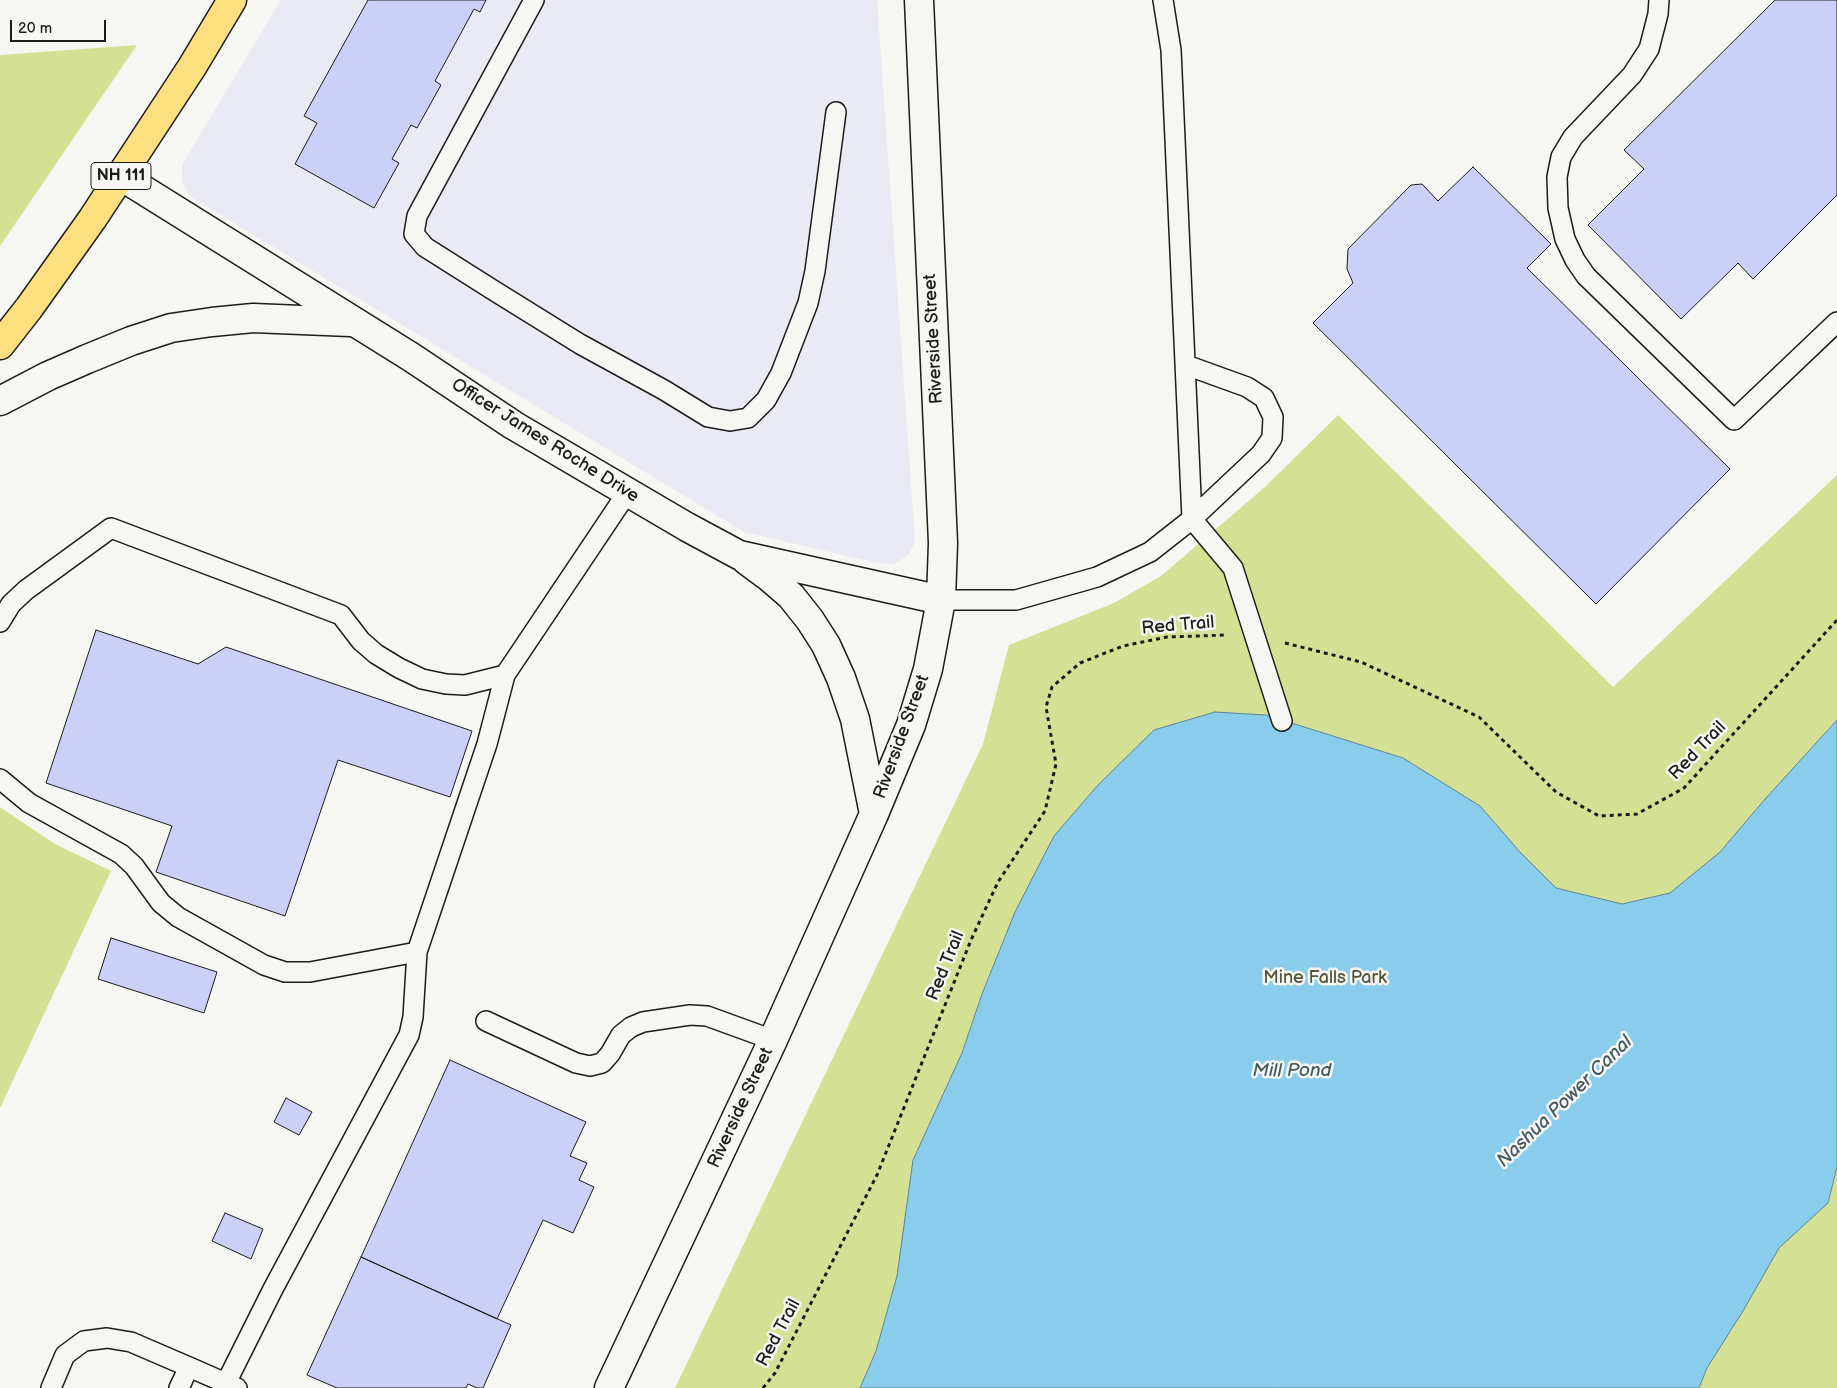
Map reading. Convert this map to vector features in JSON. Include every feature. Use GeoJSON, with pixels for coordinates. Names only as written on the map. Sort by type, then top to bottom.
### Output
{"type":"FeatureCollection","features":[{"type":"Feature","properties":{"kind":"main road","name":"NH 111"},"geometry":{"type":"LineString","coordinates":[[0,345],[64,260],[121,176],[192,67],[232,0]]}},
{"type":"Feature","properties":{"kind":"street","name":"Riverside Street"},"geometry":{"type":"LineString","coordinates":[[609,1388],[773,1040],[874,814],[914,715],[928,668],[941,600],[943,543],[919,0]]}},
{"type":"Feature","properties":{"kind":"street","name":"Officer James Roche Drive"},"geometry":{"type":"LineString","coordinates":[[121,176],[514,425],[627,493],[739,554],[769,577],[790,596],[810,620],[826,645],[841,678],[855,719],[874,814]]}},
{"type":"Feature","properties":{"kind":"street","name":"Officer James Roche Drive"},"geometry":{"type":"LineString","coordinates":[[0,401],[86,359],[170,328],[253,318],[292,318],[353,322]]}},
{"type":"Feature","properties":{"kind":"street","name":"Officer James Roche Drive"},"geometry":{"type":"LineString","coordinates":[[739,554],[941,600]]}},
{"type":"Feature","properties":{"kind":"lane"},"geometry":{"type":"LineString","coordinates":[[534,0],[416,216],[414,234],[425,247],[517,305],[580,344],[664,390],[708,417],[730,421],[748,418],[766,400],[781,373],[808,303],[815,270],[836,112]]}},
{"type":"Feature","properties":{"kind":"lane"},"geometry":{"type":"LineString","coordinates":[[1163,0],[1171,50],[1192,519],[1233,568],[1282,721]]}},
{"type":"Feature","properties":{"kind":"lane"},"geometry":{"type":"LineString","coordinates":[[1659,0],[1658,14],[1649,49],[1632,75],[1573,136],[1561,157],[1557,177],[1558,208],[1565,239],[1575,260],[1586,276],[1734,420],[1837,322]]}},
{"type":"Feature","properties":{"kind":"lane"},"geometry":{"type":"LineString","coordinates":[[941,600],[1016,600],[1097,576],[1150,552],[1192,519],[1261,454],[1272,438],[1273,417],[1264,398],[1247,386],[1186,365]]}},
{"type":"Feature","properties":{"kind":"lane"},"geometry":{"type":"LineString","coordinates":[[51,1388],[66,1355],[84,1341],[107,1338],[132,1342],[232,1386],[273,1289],[409,1035],[413,1017],[417,952],[487,744],[505,675],[627,493]]}},
{"type":"Feature","properties":{"kind":"lane"},"geometry":{"type":"LineString","coordinates":[[0,622],[11,604],[26,590],[111,528],[341,615],[361,641],[376,654],[398,668],[422,678],[446,684],[465,685],[505,675]]}},
{"type":"Feature","properties":{"kind":"lane"},"geometry":{"type":"LineString","coordinates":[[0,778],[30,803],[121,854],[134,866],[161,903],[178,917],[264,965],[285,972],[310,972],[417,952]]}},
{"type":"Feature","properties":{"kind":"lane"},"geometry":{"type":"LineString","coordinates":[[486,1021],[576,1063],[590,1066],[602,1062],[610,1054],[621,1035],[631,1028],[643,1022],[690,1015],[707,1016],[773,1040]]}},
{"type":"Feature","properties":{"kind":"lane"},"geometry":{"type":"LineString","coordinates":[[179,1388],[189,1367]]}},
{"type":"Feature","properties":{"kind":"path","name":"Red Trail"},"geometry":{"type":"LineString","coordinates":[[763,1388],[775,1373],[877,1175],[971,940],[998,882],[1045,811],[1056,764],[1046,707],[1052,687],[1080,663],[1123,646],[1167,637],[1253,635],[1361,662],[1479,717],[1556,792],[1599,816],[1637,814],[1684,788],[1837,620]]}},
{"type":"Feature","properties":{"kind":"shaded area"},"geometry":{"type":"Polygon","coordinates":[[[281,0],[877,0],[915,542],[909,554],[895,564],[877,563],[744,532],[191,197],[182,182],[182,165],[281,0]]]}},
{"type":"Feature","properties":{"kind":"green space"},"geometry":{"type":"Polygon","coordinates":[[[137,45],[0,246],[0,55],[137,45]]]}},
{"type":"Feature","properties":{"kind":"green space","name":"Mill Pond"},"geometry":{"type":"Polygon","coordinates":[[[1338,415],[1613,687],[1837,475],[1837,1388],[675,1388],[983,744],[1009,645],[1114,603],[1161,576],[1265,487],[1338,415]]]}},
{"type":"Feature","properties":{"kind":"green space"},"geometry":{"type":"Polygon","coordinates":[[[0,807],[55,844],[111,871],[0,1108],[0,807]]]}},
{"type":"Feature","properties":{"kind":"water","name":"Mill Pond"},"geometry":{"type":"Polygon","coordinates":[[[1215,712],[1266,715],[1403,758],[1480,806],[1520,852],[1556,888],[1622,904],[1670,893],[1720,852],[1837,720],[1837,1167],[1828,1203],[1779,1248],[1743,1311],[1707,1368],[1699,1388],[860,1388],[876,1351],[897,1276],[913,1160],[962,1053],[982,994],[1015,912],[1054,836],[1098,785],[1154,730],[1215,712]]]}},
{"type":"Feature","properties":{"kind":"building"},"geometry":{"type":"Polygon","coordinates":[[[368,0],[486,0],[480,12],[474,9],[435,81],[441,85],[417,128],[411,125],[392,159],[399,163],[374,208],[295,164],[317,123],[304,116],[368,0]]]}},
{"type":"Feature","properties":{"kind":"building"},"geometry":{"type":"Polygon","coordinates":[[[1775,0],[1837,0],[1837,195],[1753,279],[1738,263],[1681,319],[1588,225],[1644,169],[1624,150],[1775,0]]]}},
{"type":"Feature","properties":{"kind":"building"},"geometry":{"type":"Polygon","coordinates":[[[1473,167],[1551,244],[1527,268],[1730,469],[1596,604],[1313,323],[1353,283],[1347,269],[1348,249],[1411,185],[1422,184],[1438,201],[1473,167]]]}},
{"type":"Feature","properties":{"kind":"building"},"geometry":{"type":"Polygon","coordinates":[[[96,630],[198,664],[226,647],[472,731],[450,797],[338,760],[285,916],[156,872],[172,826],[46,783],[96,630]]]}},
{"type":"Feature","properties":{"kind":"building"},"geometry":{"type":"Polygon","coordinates":[[[111,938],[217,972],[204,1013],[98,979],[111,938]]]}},
{"type":"Feature","properties":{"kind":"building"},"geometry":{"type":"Polygon","coordinates":[[[450,1060],[586,1122],[570,1156],[587,1163],[579,1180],[594,1187],[573,1233],[543,1220],[497,1319],[361,1257],[450,1060]]]}},
{"type":"Feature","properties":{"kind":"building"},"geometry":{"type":"Polygon","coordinates":[[[286,1098],[312,1112],[299,1135],[274,1122],[286,1098]]]}},
{"type":"Feature","properties":{"kind":"building"},"geometry":{"type":"Polygon","coordinates":[[[225,1213],[263,1229],[251,1259],[212,1241],[225,1213]]]}},
{"type":"Feature","properties":{"kind":"building"},"geometry":{"type":"Polygon","coordinates":[[[361,1257],[511,1325],[483,1388],[477,1388],[468,1384],[466,1388],[337,1388],[307,1375],[361,1257]]]}},
{"type":"Feature","properties":{"kind":"park label","name":"Mine Falls Park"},"geometry":{"type":"Point","coordinates":[1325,978]}},
{"type":"Feature","properties":{"kind":"water label","name":"Nashua Power Canal"},"geometry":{"type":"Point","coordinates":[1565,1102]}}]}
